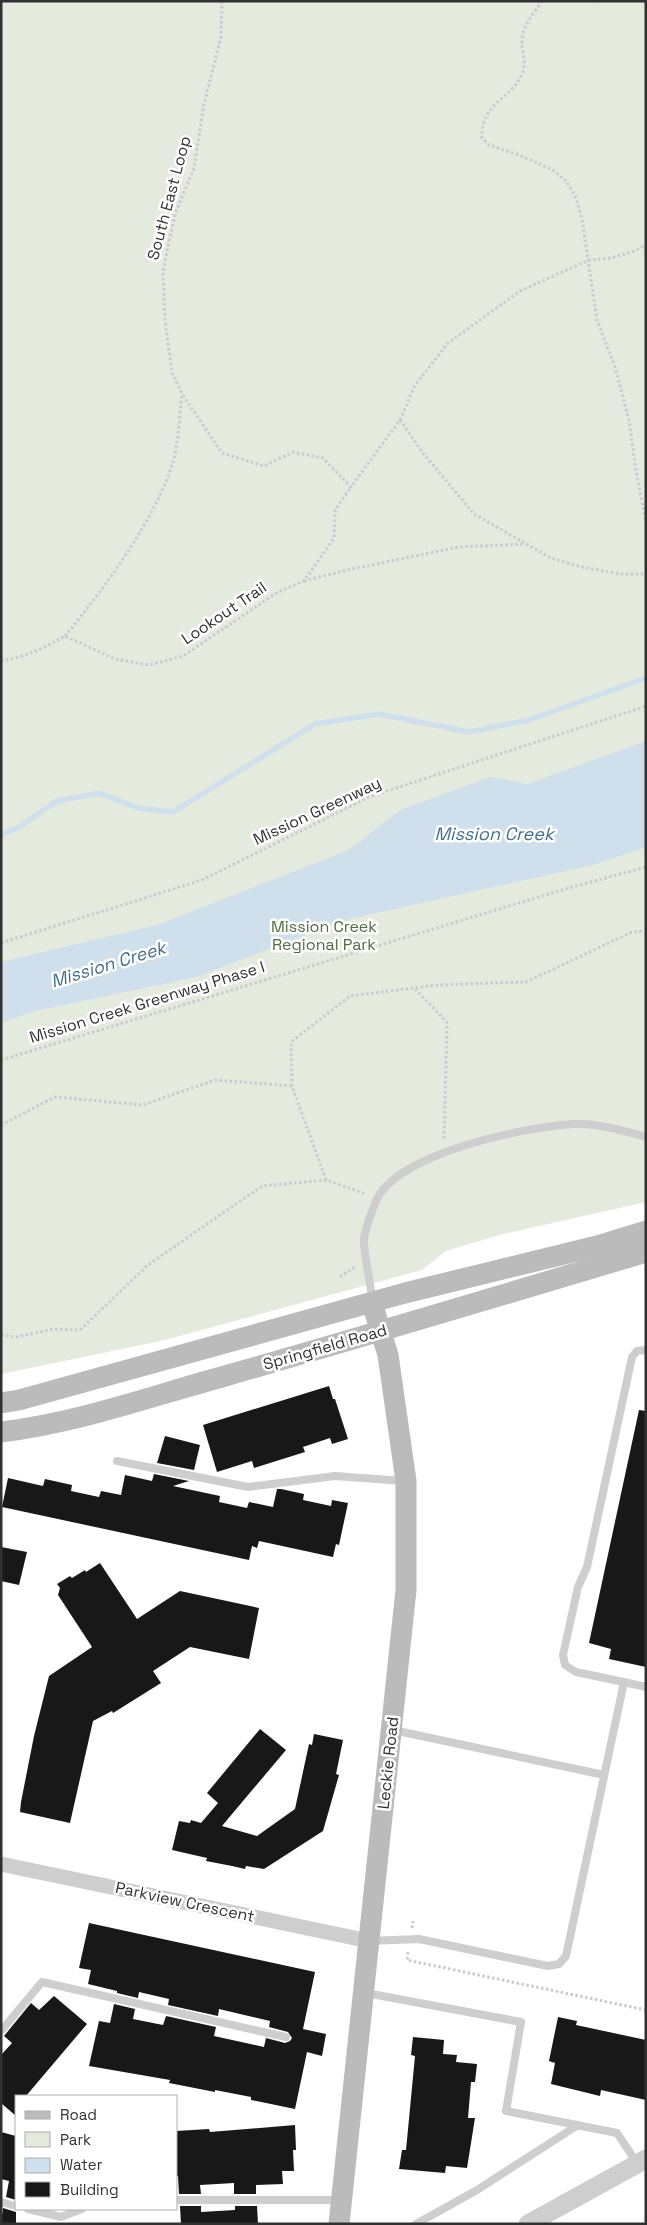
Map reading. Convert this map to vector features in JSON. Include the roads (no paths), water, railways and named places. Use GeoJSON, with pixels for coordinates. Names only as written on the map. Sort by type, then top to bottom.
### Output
{"type":"FeatureCollection","features":[{"type":"Feature","properties":{"kind":"main road","name":"Springfield Road"},"geometry":{"type":"LineString","coordinates":[[1,1403],[19,1400],[372,1304],[597,1246],[646,1231]]}},
{"type":"Feature","properties":{"kind":"main road","name":"Springfield Road"},"geometry":{"type":"LineString","coordinates":[[1,1432],[25,1429],[99,1411],[381,1331],[646,1252]]}},
{"type":"Feature","properties":{"kind":"main road","name":"Leckie Road"},"geometry":{"type":"LineString","coordinates":[[339,2224],[406,1590],[406,1481],[388,1355],[372,1304]]}},
{"type":"Feature","properties":{"kind":"street","name":"Parkview Crescent"},"geometry":{"type":"LineString","coordinates":[[1,1864],[369,1941]]}},
{"type":"Feature","properties":{"kind":"street"},"geometry":{"type":"LineString","coordinates":[[528,2224],[642,2161]]}},
{"type":"Feature","properties":{"kind":"lane"},"geometry":{"type":"LineString","coordinates":[[372,1304],[364,1239],[378,1198],[399,1174],[432,1156],[508,1134],[576,1124],[619,1130],[646,1137]]}},
{"type":"Feature","properties":{"kind":"lane"},"geometry":{"type":"LineString","coordinates":[[646,1350],[637,1351],[632,1357],[587,1567],[578,1587],[563,1655],[565,1665],[576,1672],[646,1687]]}},
{"type":"Feature","properties":{"kind":"lane"},"geometry":{"type":"LineString","coordinates":[[117,1461],[248,1487],[335,1476],[406,1481]]}},
{"type":"Feature","properties":{"kind":"lane"},"geometry":{"type":"LineString","coordinates":[[369,1941],[419,1939],[548,1966],[559,1964],[566,1956],[624,1682]]}},
{"type":"Feature","properties":{"kind":"lane"},"geometry":{"type":"LineString","coordinates":[[392,1730],[604,1775]]}},
{"type":"Feature","properties":{"kind":"lane"},"geometry":{"type":"LineString","coordinates":[[1,2031],[42,1982],[286,2037]]}},
{"type":"Feature","properties":{"kind":"lane"},"geometry":{"type":"LineString","coordinates":[[364,1993],[521,2022],[506,2111],[618,2132],[642,2161]]}},
{"type":"Feature","properties":{"kind":"lane"},"geometry":{"type":"LineString","coordinates":[[416,2224],[477,2190],[578,2125]]}},
{"type":"Feature","properties":{"kind":"lane"},"geometry":{"type":"LineString","coordinates":[[178,2200],[341,2200]]}},
{"type":"Feature","properties":{"kind":"lane"},"geometry":{"type":"LineString","coordinates":[[1,2202],[15,2206]]}},
{"type":"Feature","properties":{"kind":"lane"},"geometry":{"type":"LineString","coordinates":[[32,2210],[61,2217],[79,2210]]}},
{"type":"Feature","properties":{"kind":"water","name":"Mission Creek"},"geometry":{"type":"Polygon","coordinates":[[[646,741],[646,847],[597,864],[345,920],[196,977],[35,1011],[1,1023],[1,962],[157,925],[349,850],[400,810],[490,777],[527,784],[646,741]]]}},
{"type":"Feature","properties":{"kind":"waterway"},"geometry":{"type":"LineString","coordinates":[[1,835],[19,827],[57,801],[99,793],[138,808],[173,812],[315,724],[379,714],[469,732],[529,720],[646,678]]}},
{"type":"Feature","properties":{"kind":"park label","name":"Mission Creek Regional Park"},"geometry":{"type":"Point","coordinates":[324,935]}}]}
